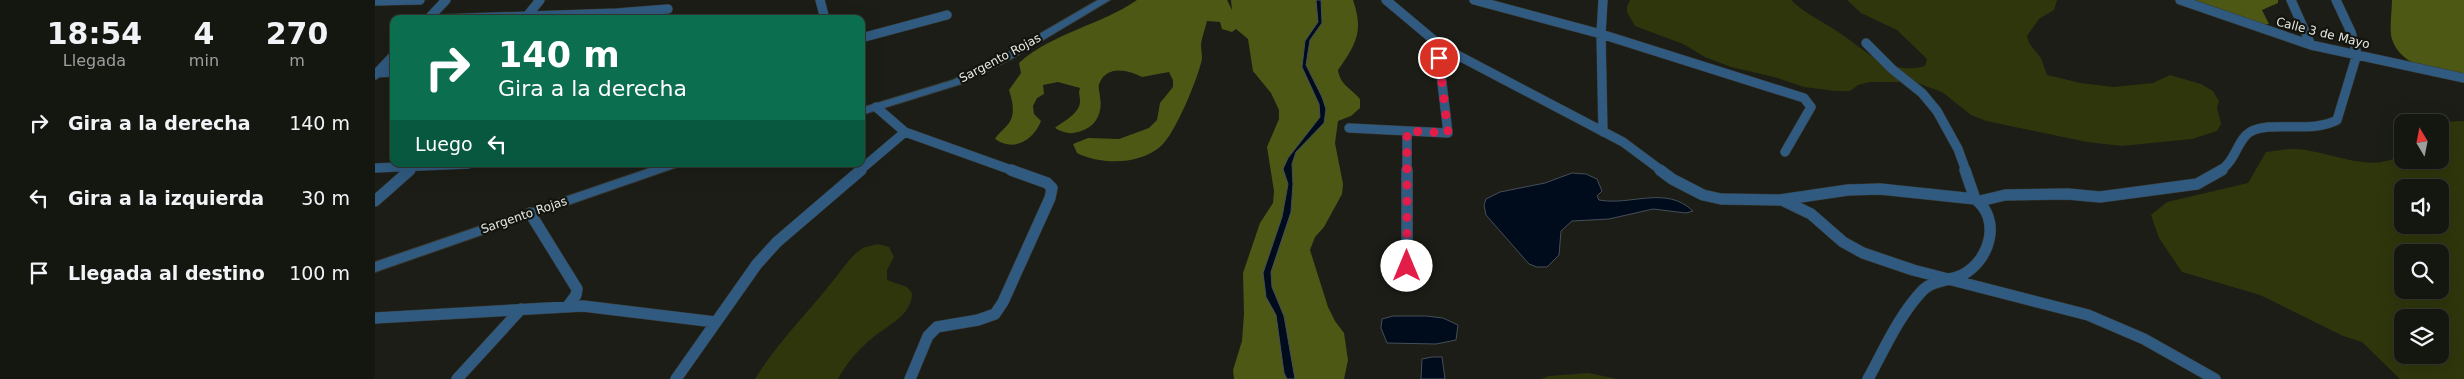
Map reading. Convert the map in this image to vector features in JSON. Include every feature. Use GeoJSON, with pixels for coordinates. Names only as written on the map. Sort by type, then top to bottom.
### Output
{"type":"FeatureCollection","features":[{"type":"Feature","properties":{"kind":"street"},"geometry":{"type":"LineString","coordinates":[[376,1],[420,0]]}},
{"type":"Feature","properties":{"kind":"street"},"geometry":{"type":"LineString","coordinates":[[432,15],[446,0]]}},
{"type":"Feature","properties":{"kind":"street"},"geometry":{"type":"LineString","coordinates":[[528,15],[540,0]]}},
{"type":"Feature","properties":{"kind":"street"},"geometry":{"type":"LineString","coordinates":[[820,0],[824,15]]}},
{"type":"Feature","properties":{"kind":"street","name":"Sargento Rojas"},"geometry":{"type":"LineString","coordinates":[[865,111],[957,82],[987,68],[1105,0]]}},
{"type":"Feature","properties":{"kind":"street"},"geometry":{"type":"LineString","coordinates":[[1386,0],[1442,47],[1623,142],[1672,179],[1703,195],[1721,199],[1780,200],[1848,190],[1880,189],[1978,200],[2022,195],[2068,194],[2100,197],[2187,186],[2206,180],[2227,167],[2248,133],[2259,129],[2326,126],[2337,120],[2357,54],[2351,32],[2336,0]]}},
{"type":"Feature","properties":{"kind":"street"},"geometry":{"type":"LineString","coordinates":[[1474,0],[1601,34],[1804,98],[1811,107],[1785,152]]}},
{"type":"Feature","properties":{"kind":"street"},"geometry":{"type":"LineString","coordinates":[[1603,0],[1601,34],[1603,132]]}},
{"type":"Feature","properties":{"kind":"street","name":"Calle 3 de Mayo"},"geometry":{"type":"LineString","coordinates":[[2180,0],[2311,45],[2464,78]]}},
{"type":"Feature","properties":{"kind":"street"},"geometry":{"type":"LineString","coordinates":[[2291,0],[2311,45]]}},
{"type":"Feature","properties":{"kind":"street"},"geometry":{"type":"LineString","coordinates":[[550,15],[668,10]]}},
{"type":"Feature","properties":{"kind":"street"},"geometry":{"type":"LineString","coordinates":[[865,37],[947,15]]}},
{"type":"Feature","properties":{"kind":"street"},"geometry":{"type":"LineString","coordinates":[[1866,43],[1892,68],[1922,92],[1937,111],[1958,149],[1978,200],[1991,214],[1988,246],[1973,267],[1966,273],[1952,279],[1931,284],[1924,289],[1896,329],[1868,379]]}},
{"type":"Feature","properties":{"kind":"street"},"geometry":{"type":"LineString","coordinates":[[1349,128],[1448,133],[1439,58],[1442,47]]}},
{"type":"Feature","properties":{"kind":"street"},"geometry":{"type":"LineString","coordinates":[[376,73],[390,59]]}},
{"type":"Feature","properties":{"kind":"street"},"geometry":{"type":"LineString","coordinates":[[376,73],[390,72]]}},
{"type":"Feature","properties":{"kind":"street"},"geometry":{"type":"LineString","coordinates":[[876,108],[905,132],[1047,183],[1052,188],[1050,198],[995,314],[978,320],[937,327],[928,336],[910,379]]}},
{"type":"Feature","properties":{"kind":"street"},"geometry":{"type":"LineString","coordinates":[[1407,131],[1407,266]]}},
{"type":"Feature","properties":{"kind":"street"},"geometry":{"type":"LineString","coordinates":[[865,166],[905,132]]}},
{"type":"Feature","properties":{"kind":"street"},"geometry":{"type":"LineString","coordinates":[[375,168],[426,167]]}},
{"type":"Feature","properties":{"kind":"street","name":"Sargento Rojas"},"geometry":{"type":"LineString","coordinates":[[375,267],[658,167]]}},
{"type":"Feature","properties":{"kind":"street"},"geometry":{"type":"LineString","coordinates":[[676,379],[757,264],[777,242],[864,167]]}},
{"type":"Feature","properties":{"kind":"street"},"geometry":{"type":"LineString","coordinates":[[375,200],[412,168]]}},
{"type":"Feature","properties":{"kind":"street"},"geometry":{"type":"LineString","coordinates":[[1780,200],[1798,206],[1815,217],[1845,244],[1862,253],[1952,279],[2069,309],[2156,344],[2215,379]]}},
{"type":"Feature","properties":{"kind":"street"},"geometry":{"type":"LineString","coordinates":[[530,213],[577,289],[576,295],[568,306]]}},
{"type":"Feature","properties":{"kind":"street"},"geometry":{"type":"LineString","coordinates":[[375,318],[568,306],[606,308],[715,322]]}},
{"type":"Feature","properties":{"kind":"street"},"geometry":{"type":"LineString","coordinates":[[457,379],[521,309]]}},
{"type":"Feature","properties":{"kind":"green space"},"geometry":{"type":"Polygon","coordinates":[[[1137,0],[1227,0],[1232,10],[1231,0],[1353,0],[1358,29],[1354,45],[1338,70],[1343,83],[1360,99],[1360,108],[1351,116],[1338,121],[1335,143],[1343,184],[1342,194],[1324,227],[1315,237],[1310,250],[1328,307],[1344,333],[1348,360],[1344,379],[1234,379],[1233,370],[1242,341],[1244,314],[1243,273],[1260,223],[1273,203],[1274,191],[1267,147],[1279,119],[1279,110],[1271,93],[1253,71],[1248,39],[1236,29],[1232,32],[1222,29],[1220,22],[1207,21],[1201,44],[1202,59],[1200,68],[1179,118],[1167,140],[1161,146],[1142,157],[1120,161],[1097,160],[1077,153],[1073,144],[1088,138],[1119,139],[1149,128],[1157,120],[1160,103],[1173,87],[1173,80],[1169,72],[1142,77],[1131,72],[1119,70],[1108,73],[1099,84],[1101,103],[1097,118],[1091,126],[1074,133],[1055,128],[1078,109],[1080,105],[1080,88],[1058,82],[1043,85],[1044,94],[1037,98],[1033,106],[1034,114],[1041,121],[1033,134],[1028,139],[1015,144],[1002,143],[995,139],[1011,119],[1013,106],[1009,90],[1021,73],[1019,63],[1046,44],[1123,9],[1137,0]]]}},
{"type":"Feature","properties":{"kind":"green space"},"geometry":{"type":"Polygon","coordinates":[[[1630,0],[1791,0],[1875,58],[1886,64],[1911,68],[1925,66],[1927,59],[1897,30],[1861,13],[1847,0],[2057,0],[2054,10],[2039,19],[2027,36],[2029,43],[2041,58],[2047,75],[2081,83],[2113,87],[2153,83],[2170,75],[2201,84],[2213,91],[2219,101],[2217,108],[2221,124],[2217,131],[2192,139],[2122,146],[2087,142],[1986,121],[1971,115],[1942,92],[1914,82],[1870,82],[1858,85],[1850,91],[1804,87],[1774,77],[1731,67],[1705,57],[1683,44],[1635,26],[1627,12],[1630,0]]]}},
{"type":"Feature","properties":{"kind":"green space"},"geometry":{"type":"Polygon","coordinates":[[[2194,0],[2278,0],[2278,3],[2262,10],[2269,24],[2254,25],[2223,20],[2207,12],[2194,0]]]}},
{"type":"Feature","properties":{"kind":"green space"},"geometry":{"type":"Polygon","coordinates":[[[2392,0],[2464,0],[2464,76],[2432,70],[2403,56],[2397,49],[2391,35],[2392,0]]]}},
{"type":"Feature","properties":{"kind":"green space"},"geometry":{"type":"Polygon","coordinates":[[[2464,121],[2464,379],[2400,379],[2362,342],[2343,336],[2260,295],[2182,272],[2159,238],[2151,215],[2167,202],[2248,183],[2266,152],[2290,149],[2306,150],[2363,162],[2394,158],[2394,169],[2449,169],[2449,122],[2464,121]]]}},
{"type":"Feature","properties":{"kind":"green space"},"geometry":{"type":"Polygon","coordinates":[[[878,244],[889,247],[894,257],[887,270],[887,280],[907,287],[912,293],[911,301],[903,315],[861,349],[848,363],[838,379],[755,379],[782,341],[850,259],[863,248],[878,244]]]}},
{"type":"Feature","properties":{"kind":"green space"},"geometry":{"type":"Polygon","coordinates":[[[1588,373],[1618,379],[1541,379],[1549,376],[1588,373]]]}},
{"type":"Feature","properties":{"kind":"water"},"geometry":{"type":"Polygon","coordinates":[[[1316,0],[1321,0],[1322,23],[1310,40],[1306,65],[1326,109],[1324,123],[1296,152],[1292,164],[1291,212],[1271,272],[1272,287],[1284,316],[1295,379],[1287,379],[1284,373],[1276,315],[1266,297],[1263,273],[1282,217],[1288,184],[1283,169],[1288,158],[1320,117],[1319,104],[1302,67],[1305,41],[1318,22],[1316,0]]]}},
{"type":"Feature","properties":{"kind":"water"},"geometry":{"type":"Polygon","coordinates":[[[1572,173],[1586,174],[1597,179],[1602,191],[1597,196],[1599,200],[1671,199],[1683,203],[1693,211],[1686,213],[1653,209],[1609,219],[1572,221],[1561,231],[1559,255],[1547,267],[1537,267],[1529,264],[1486,215],[1484,205],[1486,199],[1500,192],[1545,183],[1572,173]]]}},
{"type":"Feature","properties":{"kind":"water"},"geometry":{"type":"Polygon","coordinates":[[[1393,316],[1443,318],[1458,325],[1456,340],[1436,344],[1387,343],[1381,328],[1382,319],[1393,316]]]}},
{"type":"Feature","properties":{"kind":"water"},"geometry":{"type":"Polygon","coordinates":[[[1442,357],[1445,379],[1421,379],[1422,359],[1442,357]]]}},
{"type":"Feature","properties":{"kind":"route"},"geometry":{"type":"LineString","coordinates":[[1407,266],[1407,131],[1448,133],[1439,58]]}}]}
